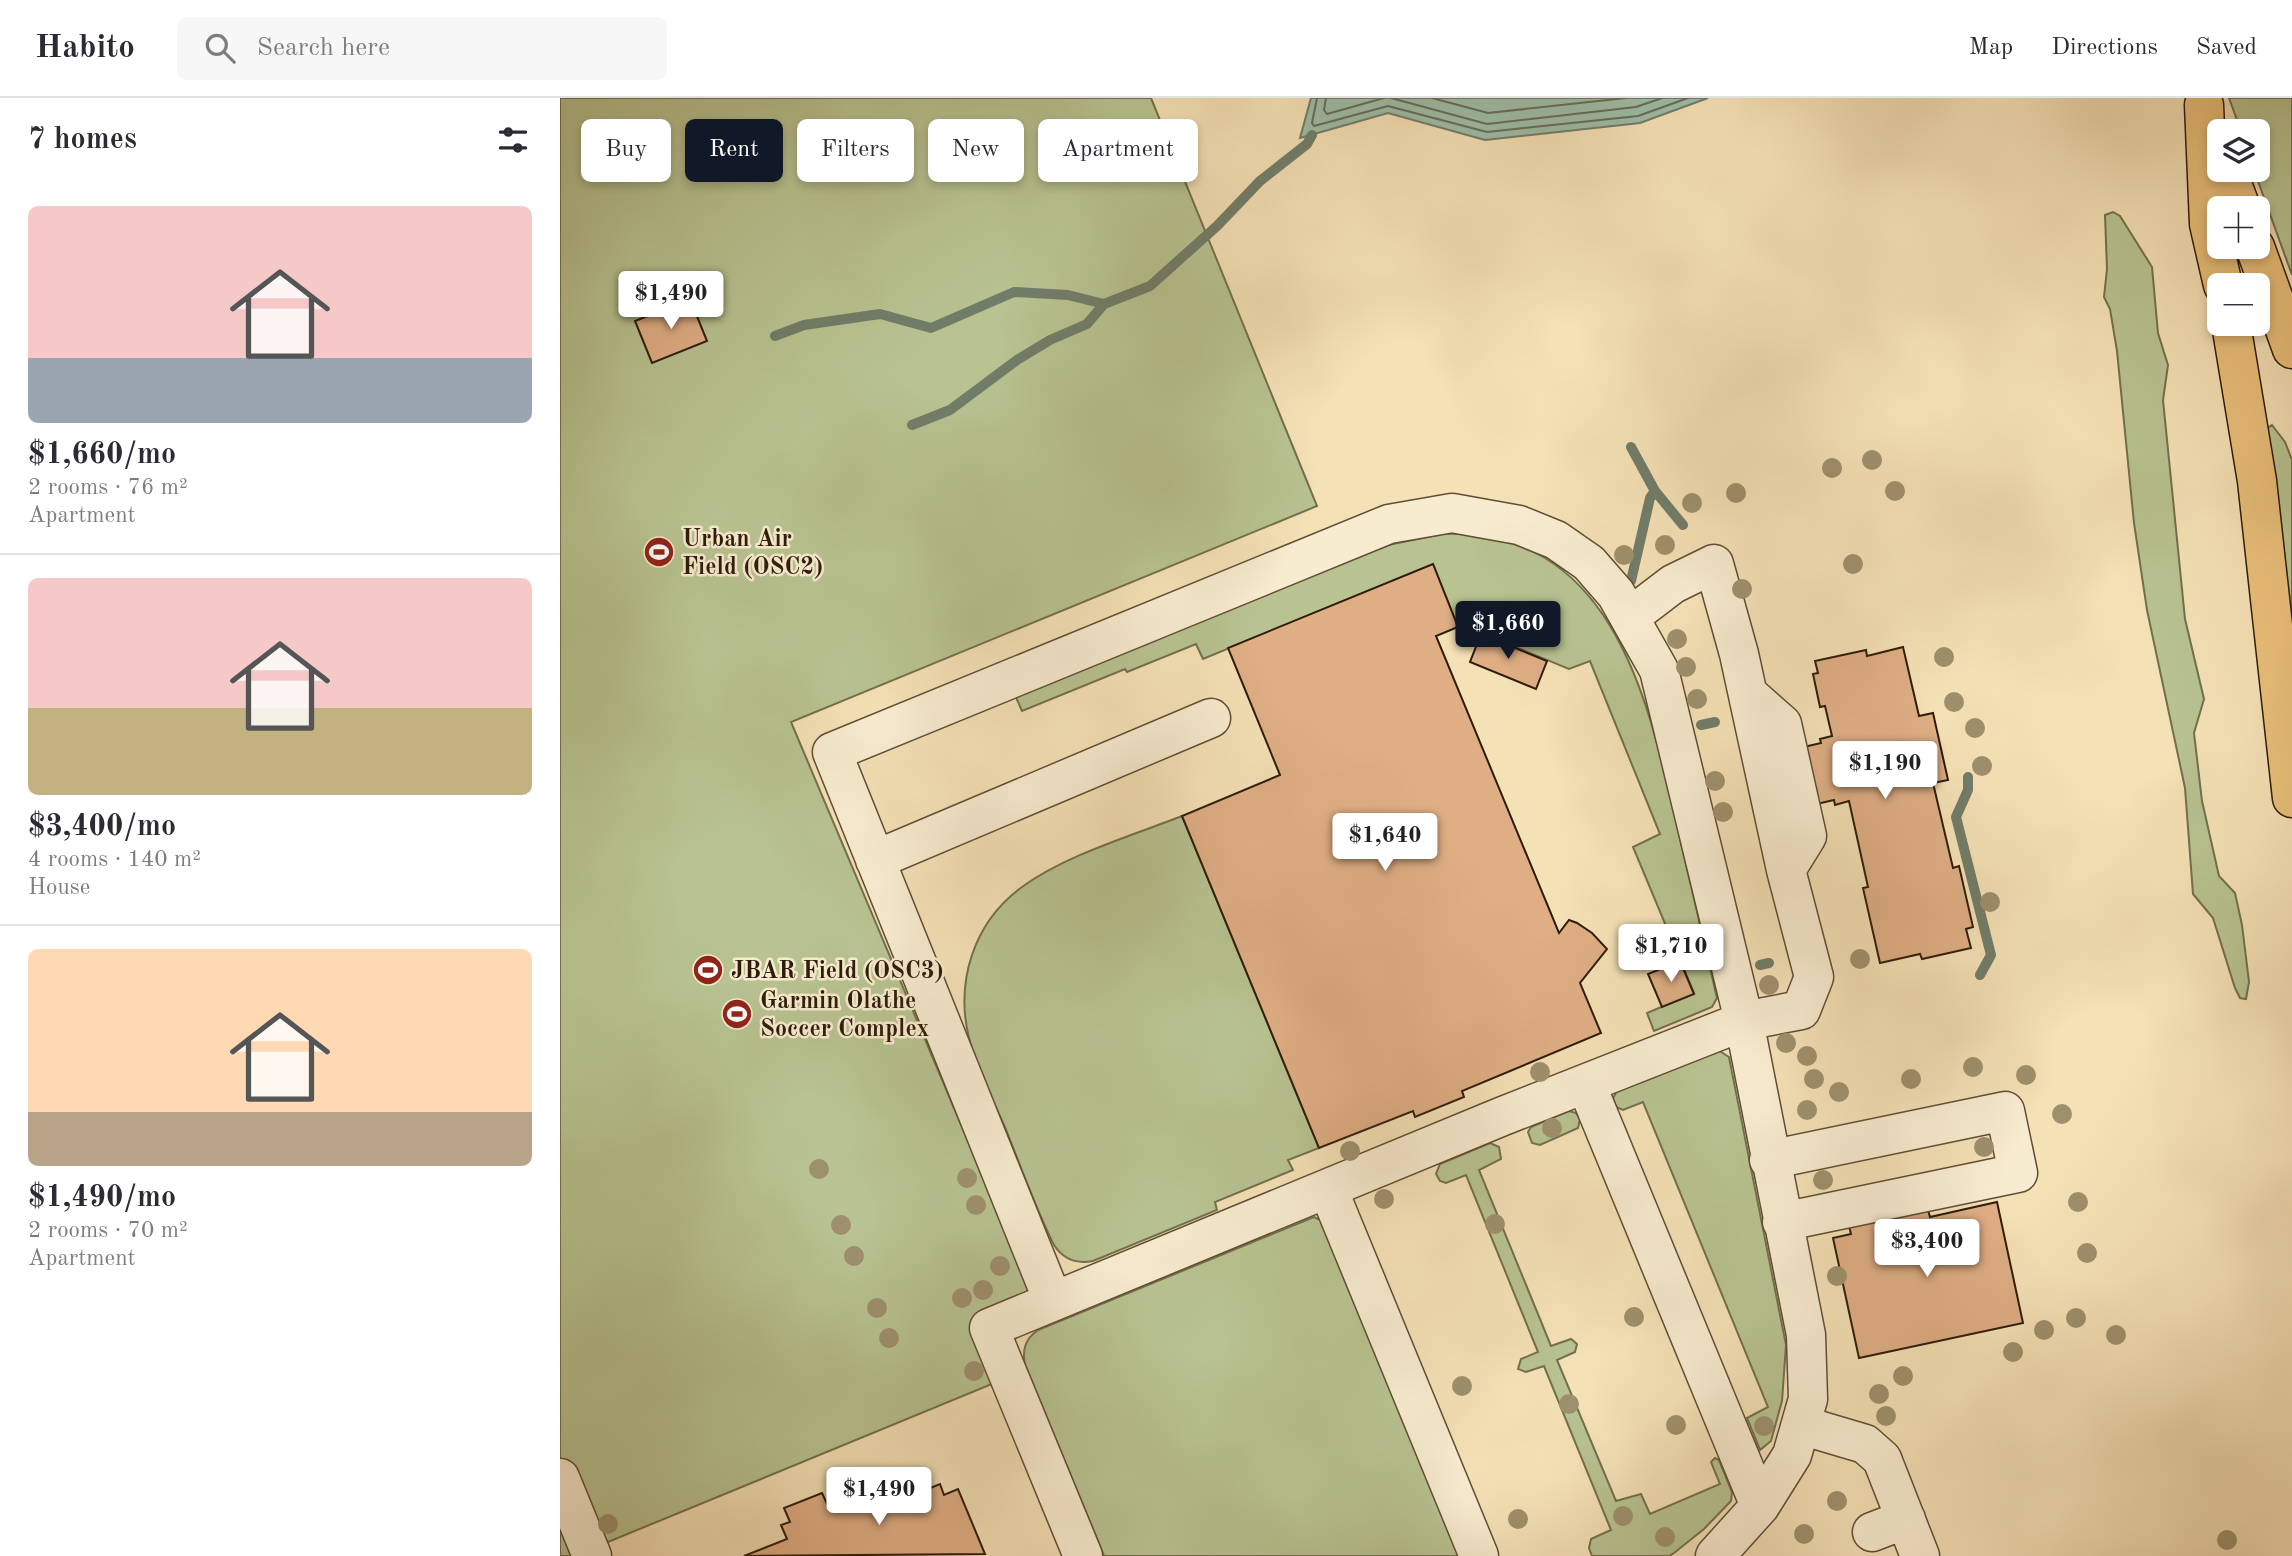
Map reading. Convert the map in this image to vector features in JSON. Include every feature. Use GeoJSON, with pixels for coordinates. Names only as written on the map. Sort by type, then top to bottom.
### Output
{"type":"FeatureCollection","features":[{"type":"Feature","properties":{"kind":"highway"},"geometry":{"type":"LineString","coordinates":[[2203,102],[2209,119]]}},
{"type":"Feature","properties":{"kind":"highway"},"geometry":{"type":"LineString","coordinates":[[2203,102],[2209,224],[2220,273]]}},
{"type":"Feature","properties":{"kind":"highway"},"geometry":{"type":"LineString","coordinates":[[2259,259],[2292,349]]}},
{"type":"Feature","properties":{"kind":"highway"},"geometry":{"type":"LineString","coordinates":[[2233,336],[2257,481],[2292,799]]}},
{"type":"Feature","properties":{"kind":"lane"},"geometry":{"type":"LineString","coordinates":[[1053,1301],[832,752],[1389,524],[1452,513],[1519,525],[1556,540],[1590,563],[1631,616],[1659,670],[1744,1021],[1769,1160],[1806,1335],[1808,1399],[1792,1455],[1760,1506],[1715,1556]]}},
{"type":"Feature","properties":{"kind":"lane"},"geometry":{"type":"LineString","coordinates":[[1083,1556],[989,1328],[1744,1021],[1801,1010],[1814,977],[1786,870],[1748,694],[1714,564],[1673,584],[1631,616]]}},
{"type":"Feature","properties":{"kind":"lane"},"geometry":{"type":"LineString","coordinates":[[875,860],[1211,718]]}},
{"type":"Feature","properties":{"kind":"lane"},"geometry":{"type":"LineString","coordinates":[[1586,1084],[1760,1506]]}},
{"type":"Feature","properties":{"kind":"lane"},"geometry":{"type":"LineString","coordinates":[[1769,1160],[2005,1111],[2018,1173],[1782,1222]]}},
{"type":"Feature","properties":{"kind":"lane"},"geometry":{"type":"LineString","coordinates":[[1328,1189],[1479,1556]]}},
{"type":"Feature","properties":{"kind":"lane"},"geometry":{"type":"LineString","coordinates":[[1801,1425],[1865,1444],[1882,1459],[1889,1526],[1920,1556]]}},
{"type":"Feature","properties":{"kind":"lane"},"geometry":{"type":"LineString","coordinates":[[560,1478],[592,1556]]}},
{"type":"Feature","properties":{"kind":"shaded area","name":"Garmin Olathe Soccer Complex"},"geometry":{"type":"Polygon","coordinates":[[[560,98],[1151,98],[1160,119],[1038,119],[1038,182],[1185,182],[1317,506],[791,722],[1038,1307],[989,1328],[1009,1377],[574,1556],[560,1556],[560,98]]]}},
{"type":"Feature","properties":{"kind":"shaded area"},"geometry":{"type":"Polygon","coordinates":[[[2229,98],[2292,98],[2292,275],[2270,214],[2270,196],[2263,196],[2258,182],[2270,182],[2270,119],[2237,119],[2229,98]]]}},
{"type":"Feature","properties":{"kind":"shaded area"},"geometry":{"type":"Polygon","coordinates":[[[2113,212],[2120,216],[2152,267],[2158,333],[2168,365],[2163,400],[2185,619],[2204,699],[2194,733],[2202,801],[2219,876],[2235,893],[2249,982],[2246,999],[2240,998],[2235,988],[2213,918],[2193,894],[2185,788],[2147,610],[2134,523],[2117,351],[2110,309],[2104,297],[2107,269],[2105,215],[2113,212]]]}},
{"type":"Feature","properties":{"kind":"shaded area"},"geometry":{"type":"Polygon","coordinates":[[[2272,425],[2285,442],[2292,460],[2292,683],[2265,430],[2272,425]]]}},
{"type":"Feature","properties":{"kind":"shaded area"},"geometry":{"type":"Polygon","coordinates":[[[1442,534],[1499,539],[1545,558],[1582,588],[1611,627],[1633,672],[1651,721],[1717,998],[1712,1007],[1654,1031],[1647,1013],[1694,993],[1633,847],[1660,834],[1590,661],[1569,669],[1462,625],[1458,627],[1433,564],[1203,659],[1196,644],[1127,672],[1125,669],[1022,711],[1015,695],[1388,545],[1442,534]]]}},
{"type":"Feature","properties":{"kind":"shaded area"},"geometry":{"type":"Polygon","coordinates":[[[1182,816],[1319,1148],[1288,1160],[1293,1170],[1215,1202],[1217,1210],[1093,1261],[1076,1261],[1066,1257],[1054,1245],[976,1062],[965,1017],[967,974],[980,935],[1005,901],[1022,887],[1058,865],[1182,816]]]}},
{"type":"Feature","properties":{"kind":"shaded area"},"geometry":{"type":"Polygon","coordinates":[[[1718,1050],[1729,1057],[1786,1345],[1782,1401],[1771,1441],[1760,1450],[1747,1418],[1768,1407],[1643,1102],[1623,1110],[1616,1107],[1613,1098],[1617,1091],[1718,1050]]]}},
{"type":"Feature","properties":{"kind":"shaded area"},"geometry":{"type":"Polygon","coordinates":[[[1569,1111],[1576,1113],[1580,1119],[1578,1128],[1540,1145],[1532,1143],[1528,1132],[1531,1127],[1569,1111]]]}},
{"type":"Feature","properties":{"kind":"shaded area"},"geometry":{"type":"Polygon","coordinates":[[[1490,1143],[1499,1147],[1501,1159],[1479,1170],[1551,1346],[1571,1339],[1577,1344],[1575,1352],[1557,1360],[1616,1501],[1641,1494],[1650,1514],[1720,1484],[1711,1462],[1715,1458],[1719,1460],[1732,1492],[1731,1501],[1704,1529],[1669,1556],[1592,1556],[1589,1548],[1591,1539],[1611,1530],[1544,1366],[1526,1372],[1518,1369],[1521,1359],[1538,1352],[1466,1175],[1446,1183],[1440,1181],[1436,1174],[1440,1164],[1490,1143]]]}},
{"type":"Feature","properties":{"kind":"shaded area"},"geometry":{"type":"Polygon","coordinates":[[[1314,1217],[1322,1221],[1459,1556],[1104,1556],[1025,1365],[1024,1350],[1027,1341],[1038,1330],[1314,1217]]]}},
{"type":"Feature","properties":{"kind":"water"},"geometry":{"type":"Polygon","coordinates":[[[1311,98],[1708,98],[1640,123],[1485,140],[1388,113],[1300,138],[1311,98]]]}},
{"type":"Feature","properties":{"kind":"building"},"geometry":{"type":"Polygon","coordinates":[[[690,299],[707,341],[652,363],[635,321],[690,299]]]}},
{"type":"Feature","properties":{"kind":"building"},"geometry":{"type":"Polygon","coordinates":[[[1433,564],[1458,627],[1436,636],[1559,933],[1569,920],[1592,933],[1607,949],[1580,983],[1601,1033],[1462,1091],[1464,1097],[1415,1117],[1413,1111],[1319,1148],[1182,816],[1280,775],[1228,648],[1433,564]]]}},
{"type":"Feature","properties":{"kind":"building"},"geometry":{"type":"Polygon","coordinates":[[[1481,634],[1547,661],[1536,689],[1470,662],[1481,634]]]}},
{"type":"Feature","properties":{"kind":"building"},"geometry":{"type":"Polygon","coordinates":[[[1903,647],[1919,716],[1933,713],[1948,780],[1933,783],[1953,868],[1959,866],[1973,927],[1966,929],[1971,948],[1922,959],[1920,954],[1880,963],[1863,888],[1868,887],[1849,801],[1835,805],[1834,800],[1782,812],[1769,755],[1821,743],[1820,739],[1832,736],[1825,706],[1820,707],[1813,674],[1818,673],[1815,661],[1866,650],[1867,656],[1903,647]]]}},
{"type":"Feature","properties":{"kind":"building"},"geometry":{"type":"Polygon","coordinates":[[[1680,961],[1694,994],[1662,1007],[1648,974],[1680,961]]]}},
{"type":"Feature","properties":{"kind":"building"},"geometry":{"type":"Polygon","coordinates":[[[1997,1202],[2023,1323],[1859,1358],[1833,1238],[1851,1234],[1849,1226],[1928,1210],[1930,1217],[1997,1202]]]}},
{"type":"Feature","properties":{"kind":"building"},"geometry":{"type":"Polygon","coordinates":[[[940,1484],[944,1495],[958,1489],[985,1554],[744,1556],[787,1539],[781,1525],[790,1522],[784,1508],[822,1493],[828,1506],[848,1498],[853,1511],[903,1491],[906,1498],[940,1484]]]}},
{"type":"Feature","properties":{"kind":"waterway"},"geometry":{"type":"LineString","coordinates":[[912,425],[950,410],[1017,360],[1050,340],[1087,324],[1104,304],[1150,286],[1217,226],[1260,181],[1307,144],[1312,135]]}},
{"type":"Feature","properties":{"kind":"waterway"},"geometry":{"type":"LineString","coordinates":[[775,336],[804,325],[880,314],[931,328],[1014,292],[1068,295],[1104,304]]}},
{"type":"Feature","properties":{"kind":"waterway"},"geometry":{"type":"LineString","coordinates":[[1631,447],[1655,491],[1683,525]]}},
{"type":"Feature","properties":{"kind":"waterway"},"geometry":{"type":"LineString","coordinates":[[1631,581],[1650,498],[1655,491]]}},
{"type":"Feature","properties":{"kind":"waterway"},"geometry":{"type":"LineString","coordinates":[[1701,725],[1715,722]]}},
{"type":"Feature","properties":{"kind":"waterway"},"geometry":{"type":"LineString","coordinates":[[1968,777],[1968,790],[1956,817],[1991,955],[1980,975]]}},
{"type":"Feature","properties":{"kind":"waterway"},"geometry":{"type":"LineString","coordinates":[[1760,965],[1769,963]]}},
{"type":"Feature","properties":{"kind":"place","name":"Urban Air Field (OSC2)"},"geometry":{"type":"Point","coordinates":[659,552]}},
{"type":"Feature","properties":{"kind":"place","name":"JBAR Field (OSC3)"},"geometry":{"type":"Point","coordinates":[708,970]}},
{"type":"Feature","properties":{"kind":"place","name":"Garmin Olathe Soccer Complex"},"geometry":{"type":"Point","coordinates":[737,1014]}}]}
